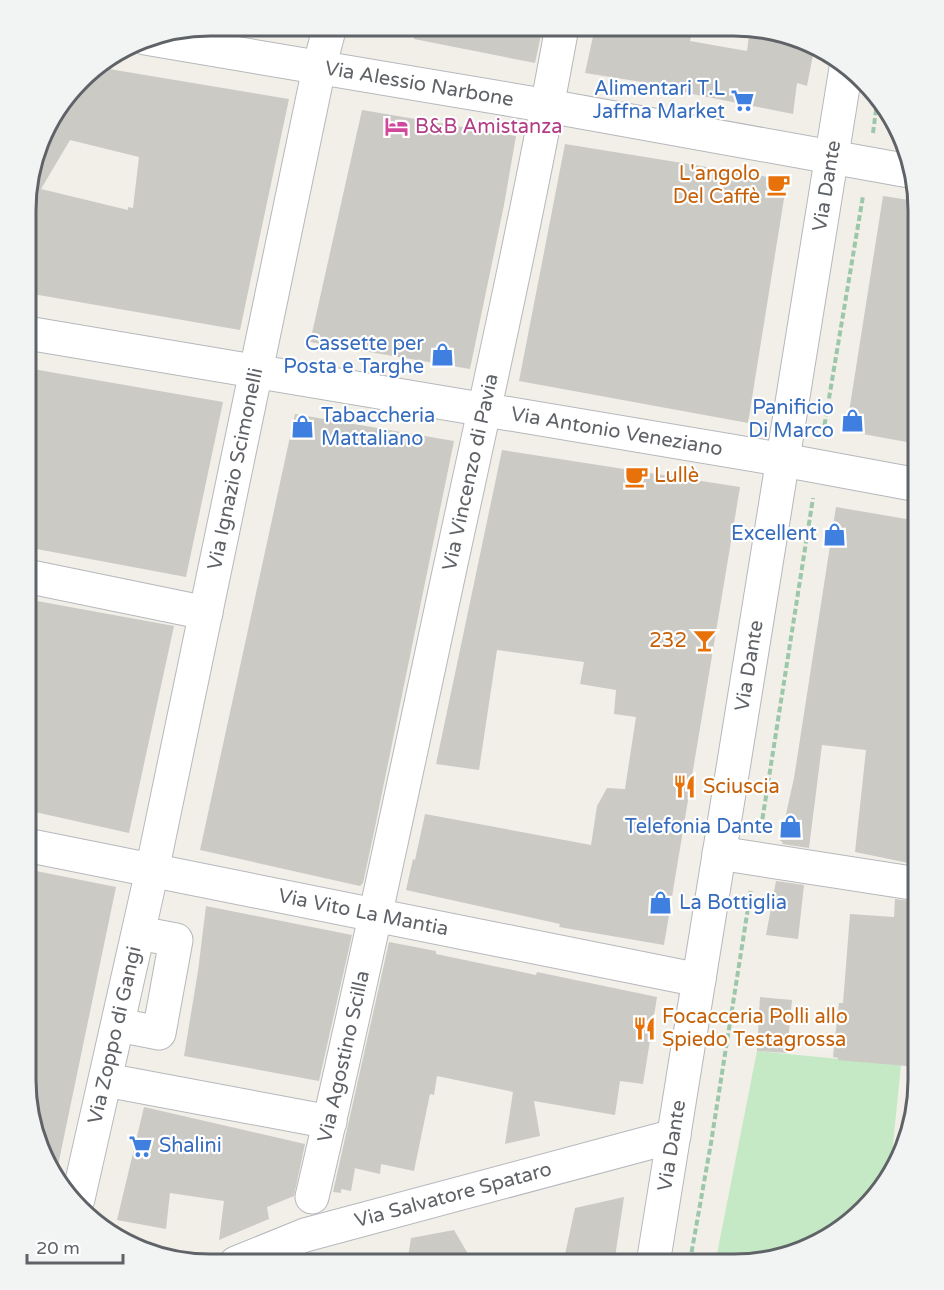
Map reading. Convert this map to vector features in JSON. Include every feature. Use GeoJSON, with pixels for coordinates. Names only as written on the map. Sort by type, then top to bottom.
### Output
{"type":"FeatureCollection","features":[{"type":"Feature","properties":{"kind":"street","name":"Via Ignazio Scimonelli"},"geometry":{"type":"LineString","coordinates":[[152,871],[327,36]]}},
{"type":"Feature","properties":{"kind":"street","name":"Via Vincenzo di Pavia"},"geometry":{"type":"LineString","coordinates":[[376,915],[548,106],[560,36]]}},
{"type":"Feature","properties":{"kind":"street","name":"Via Alessio Narbone"},"geometry":{"type":"LineString","coordinates":[[167,42],[548,106],[903,170]]}},
{"type":"Feature","properties":{"kind":"street","name":"Via Dante"},"geometry":{"type":"LineString","coordinates":[[655,1254],[845,76]]}},
{"type":"Feature","properties":{"kind":"street","name":"Via Antonio Veneziano"},"geometry":{"type":"LineString","coordinates":[[36,335],[908,483]]}},
{"type":"Feature","properties":{"kind":"street"},"geometry":{"type":"LineString","coordinates":[[36,578],[206,614]]}},
{"type":"Feature","properties":{"kind":"street","name":"Via Vito La Mantia"},"geometry":{"type":"LineString","coordinates":[[36,847],[699,980]]}},
{"type":"Feature","properties":{"kind":"street"},"geometry":{"type":"LineString","coordinates":[[719,853],[908,883]]}},
{"type":"Feature","properties":{"kind":"street","name":"Via Zoppo di Gangi"},"geometry":{"type":"LineString","coordinates":[[79,1195],[152,871]]}},
{"type":"Feature","properties":{"kind":"street","name":"Via Agostino Scilla"},"geometry":{"type":"LineString","coordinates":[[312,1197],[376,915]]}},
{"type":"Feature","properties":{"kind":"street"},"geometry":{"type":"LineString","coordinates":[[106,1080],[330,1122]]}},
{"type":"Feature","properties":{"kind":"street","name":"Via Salvatore Spataro"},"geometry":{"type":"LineString","coordinates":[[258,1254],[304,1235],[674,1136]]}},
{"type":"Feature","properties":{"kind":"path"},"geometry":{"type":"LineString","coordinates":[[691,1254],[711,1143],[877,111]]}},
{"type":"Feature","properties":{"kind":"green space"},"geometry":{"type":"Polygon","coordinates":[[[757,1051],[901,1065],[892,1152],[865,1195],[830,1225],[800,1241],[756,1253],[717,1254],[757,1051]]]}},
{"type":"Feature","properties":{"kind":"building"},"geometry":{"type":"Polygon","coordinates":[[[414,36],[541,36],[535,63],[414,39],[414,36]]]}},
{"type":"Feature","properties":{"kind":"building"},"geometry":{"type":"Polygon","coordinates":[[[593,36],[691,36],[690,41],[747,51],[749,37],[756,37],[779,42],[813,55],[807,86],[797,83],[793,114],[667,89],[667,86],[585,73],[593,36]]]}},
{"type":"Feature","properties":{"kind":"building"},"geometry":{"type":"Polygon","coordinates":[[[109,69],[289,99],[240,330],[36,295],[37,188],[42,165],[54,133],[72,104],[95,79],[109,69]],[[70,140],[41,189],[128,210],[128,207],[133,208],[139,157],[70,140]]]}},
{"type":"Feature","properties":{"kind":"building"},"geometry":{"type":"Polygon","coordinates":[[[362,110],[516,136],[470,369],[310,342],[362,110]]]}},
{"type":"Feature","properties":{"kind":"building"},"geometry":{"type":"Polygon","coordinates":[[[565,144],[787,180],[748,423],[519,381],[565,144]]]}},
{"type":"Feature","properties":{"kind":"building"},"geometry":{"type":"Polygon","coordinates":[[[883,196],[908,200],[908,442],[846,431],[883,196]]]}},
{"type":"Feature","properties":{"kind":"building"},"geometry":{"type":"Polygon","coordinates":[[[36,370],[223,402],[186,577],[36,549],[36,370]]]}},
{"type":"Feature","properties":{"kind":"building"},"geometry":{"type":"Polygon","coordinates":[[[295,414],[454,441],[374,832],[363,883],[360,886],[200,850],[295,414]]]}},
{"type":"Feature","properties":{"kind":"building"},"geometry":{"type":"Polygon","coordinates":[[[502,450],[740,487],[664,945],[559,927],[560,924],[406,890],[425,814],[591,845],[597,806],[607,788],[625,789],[636,717],[614,714],[616,690],[580,684],[584,662],[497,650],[479,770],[436,764],[502,450]]]}},
{"type":"Feature","properties":{"kind":"building"},"geometry":{"type":"Polygon","coordinates":[[[836,507],[908,519],[908,863],[855,852],[866,750],[822,745],[809,848],[782,844],[783,842],[780,841],[794,778],[836,507]]]}},
{"type":"Feature","properties":{"kind":"building"},"geometry":{"type":"Polygon","coordinates":[[[36,601],[174,626],[129,833],[36,812],[36,601]]]}},
{"type":"Feature","properties":{"kind":"building"},"geometry":{"type":"Polygon","coordinates":[[[36,871],[116,887],[58,1164],[45,1136],[37,1102],[36,871]]]}},
{"type":"Feature","properties":{"kind":"building"},"geometry":{"type":"Polygon","coordinates":[[[776,881],[804,885],[798,939],[766,935],[776,881]]]}},
{"type":"Feature","properties":{"kind":"building"},"geometry":{"type":"Polygon","coordinates":[[[895,899],[908,901],[908,1066],[838,1060],[833,1057],[839,1003],[843,1003],[850,914],[894,917],[895,899]]]}},
{"type":"Feature","properties":{"kind":"building"},"geometry":{"type":"Polygon","coordinates":[[[206,906],[352,935],[319,1081],[184,1056],[206,906]]]}},
{"type":"Feature","properties":{"kind":"building"},"geometry":{"type":"Polygon","coordinates":[[[389,942],[536,975],[537,972],[657,997],[643,1084],[620,1081],[615,1115],[534,1101],[540,1136],[505,1144],[513,1092],[437,1076],[434,1095],[430,1094],[414,1171],[381,1164],[380,1174],[354,1168],[351,1191],[341,1189],[341,1193],[333,1192],[389,942]]]}},
{"type":"Feature","properties":{"kind":"building"},"geometry":{"type":"Polygon","coordinates":[[[760,997],[792,1000],[787,1053],[757,1051],[760,997]]]}},
{"type":"Feature","properties":{"kind":"building"},"geometry":{"type":"Polygon","coordinates":[[[144,1107],[305,1144],[294,1196],[267,1207],[269,1219],[219,1240],[224,1201],[170,1193],[166,1229],[117,1220],[144,1107]]]}},
{"type":"Feature","properties":{"kind":"building"},"geometry":{"type":"Polygon","coordinates":[[[624,1197],[615,1254],[565,1254],[575,1208],[624,1197]]]}},
{"type":"Feature","properties":{"kind":"building"},"geometry":{"type":"Polygon","coordinates":[[[454,1230],[468,1254],[409,1254],[411,1238],[454,1230]]]}},
{"type":"Feature","properties":{"kind":"place","name":"Alimentari T.L Jaffna Market"},"geometry":{"type":"Point","coordinates":[743,100]}},
{"type":"Feature","properties":{"kind":"place","name":"B&B Amistanza"},"geometry":{"type":"Point","coordinates":[397,127]}},
{"type":"Feature","properties":{"kind":"place","name":"L'angolo Del Caffè"},"geometry":{"type":"Point","coordinates":[778,185]}},
{"type":"Feature","properties":{"kind":"place","name":"Cassette per Posta e Targhe"},"geometry":{"type":"Point","coordinates":[442,355]}},
{"type":"Feature","properties":{"kind":"place","name":"Panificio Di Marco"},"geometry":{"type":"Point","coordinates":[852,420]}},
{"type":"Feature","properties":{"kind":"place","name":"Tabaccheria Mattaliano"},"geometry":{"type":"Point","coordinates":[303,427]}},
{"type":"Feature","properties":{"kind":"place","name":"Lullè"},"geometry":{"type":"Point","coordinates":[636,476]}},
{"type":"Feature","properties":{"kind":"place","name":"Excellent"},"geometry":{"type":"Point","coordinates":[835,534]}},
{"type":"Feature","properties":{"kind":"place","name":"232"},"geometry":{"type":"Point","coordinates":[705,641]}},
{"type":"Feature","properties":{"kind":"place","name":"Sciuscia"},"geometry":{"type":"Point","coordinates":[685,787]}},
{"type":"Feature","properties":{"kind":"place","name":"Telefonia Dante"},"geometry":{"type":"Point","coordinates":[791,827]}},
{"type":"Feature","properties":{"kind":"place","name":"La Bottiglia"},"geometry":{"type":"Point","coordinates":[661,903]}},
{"type":"Feature","properties":{"kind":"place","name":"Focacceria Polli allo Spiedo Testagrossa"},"geometry":{"type":"Point","coordinates":[644,1028]}},
{"type":"Feature","properties":{"kind":"place","name":"Shalini"},"geometry":{"type":"Point","coordinates":[141,1146]}}]}
